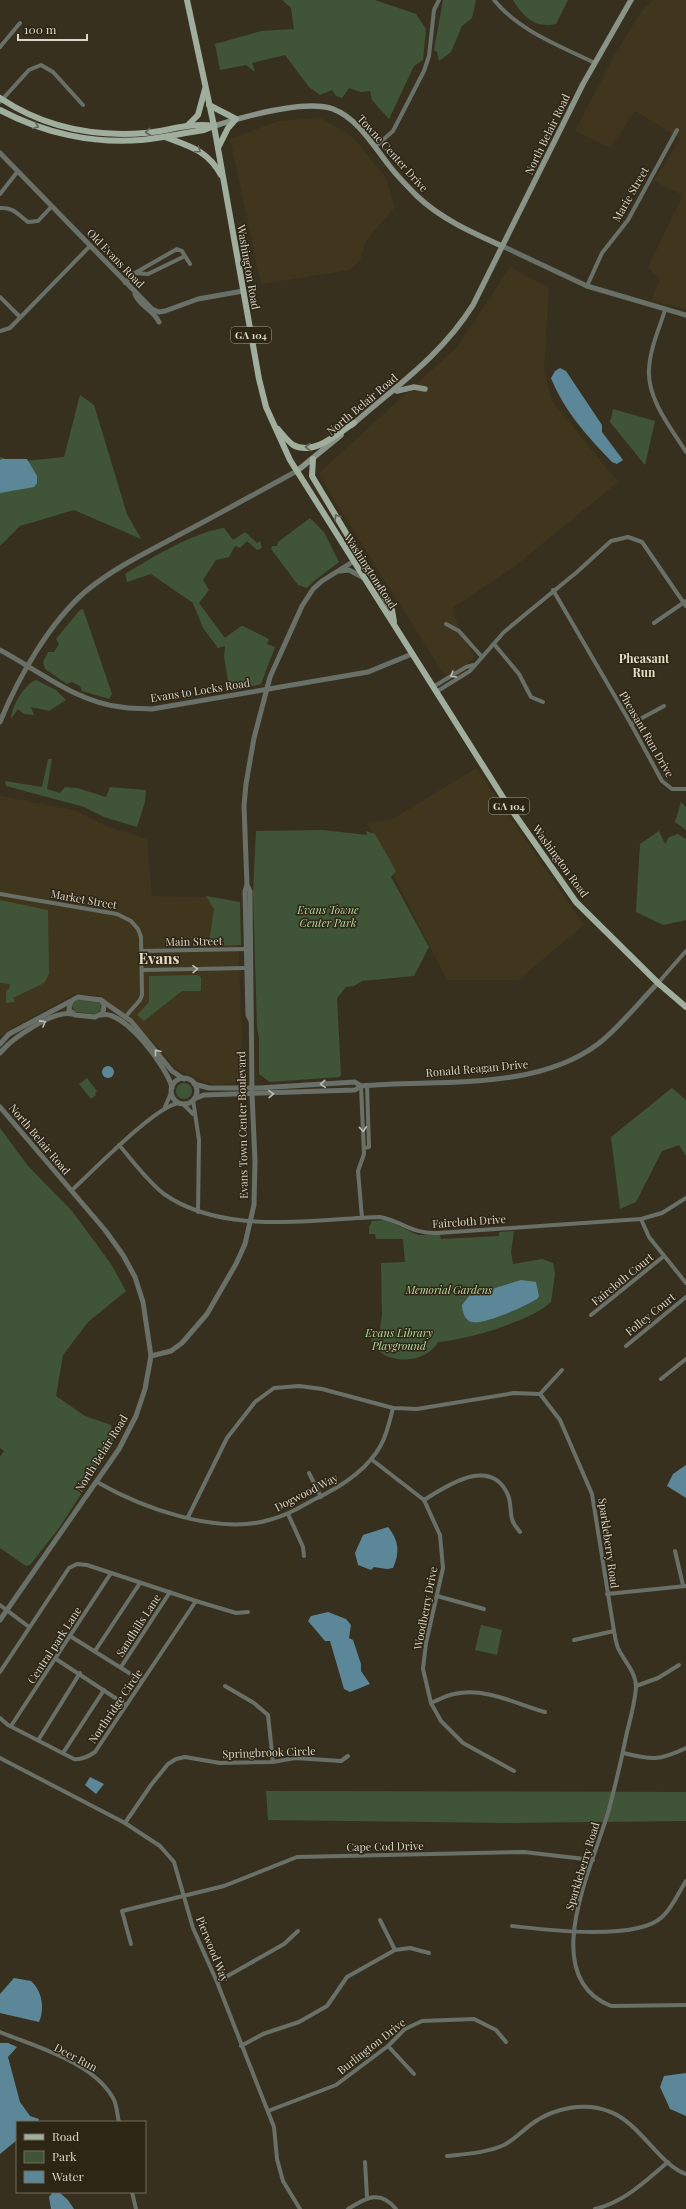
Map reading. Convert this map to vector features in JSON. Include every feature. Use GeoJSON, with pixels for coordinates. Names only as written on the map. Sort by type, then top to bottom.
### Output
{"type":"FeatureCollection","features":[{"type":"Feature","properties":{"kind":"main road","name":"Washington Road"},"geometry":{"type":"LineString","coordinates":[[187,0],[214,126],[261,390],[274,426],[297,471],[366,578],[436,692],[504,799],[576,902],[658,983],[686,1007]]}},
{"type":"Feature","properties":{"kind":"main road","name":"North Belair Road"},"geometry":{"type":"LineString","coordinates":[[297,471],[414,375],[462,323],[473,305],[595,63],[631,0]]}},
{"type":"Feature","properties":{"kind":"main road"},"geometry":{"type":"LineString","coordinates":[[187,127],[198,115],[205,88]]}},
{"type":"Feature","properties":{"kind":"main road"},"geometry":{"type":"LineString","coordinates":[[1,100],[34,118],[86,132],[106,134],[145,133],[203,124],[214,126]]}},
{"type":"Feature","properties":{"kind":"main road"},"geometry":{"type":"LineString","coordinates":[[209,105],[236,119],[228,128],[218,148]]}},
{"type":"Feature","properties":{"kind":"main road","name":"Towne Center Drive"},"geometry":{"type":"LineString","coordinates":[[214,126],[236,119],[304,106],[323,107],[342,114],[356,125],[401,180],[431,207],[467,230],[502,246]]}},
{"type":"Feature","properties":{"kind":"main road"},"geometry":{"type":"LineString","coordinates":[[0,110],[42,128],[68,135],[117,140],[141,140],[204,130],[214,126]]}},
{"type":"Feature","properties":{"kind":"main road"},"geometry":{"type":"LineString","coordinates":[[163,136],[196,148],[208,158],[224,179]]}},
{"type":"Feature","properties":{"kind":"main road"},"geometry":{"type":"LineString","coordinates":[[393,392],[414,387],[425,389]]}},
{"type":"Feature","properties":{"kind":"main road"},"geometry":{"type":"LineString","coordinates":[[274,426],[293,444],[305,448],[316,447],[354,423]]}},
{"type":"Feature","properties":{"kind":"main road","name":"Washington Road"},"geometry":{"type":"LineString","coordinates":[[313,459],[312,476],[392,610],[394,625]]}},
{"type":"Feature","properties":{"kind":"street"},"geometry":{"type":"LineString","coordinates":[[375,147],[393,131],[424,71],[429,56],[434,10],[439,0]]}},
{"type":"Feature","properties":{"kind":"street"},"geometry":{"type":"LineString","coordinates":[[494,0],[507,16],[551,42],[595,63]]}},
{"type":"Feature","properties":{"kind":"street"},"geometry":{"type":"LineString","coordinates":[[0,47],[20,23]]}},
{"type":"Feature","properties":{"kind":"street"},"geometry":{"type":"LineString","coordinates":[[1,100],[29,70],[41,65],[53,72],[83,105]]}},
{"type":"Feature","properties":{"kind":"street","name":"Marie Street"},"geometry":{"type":"LineString","coordinates":[[587,286],[602,253],[628,220],[677,130]]}},
{"type":"Feature","properties":{"kind":"street","name":"Old Evans Road"},"geometry":{"type":"LineString","coordinates":[[0,153],[152,309],[158,312],[198,299],[243,291]]}},
{"type":"Feature","properties":{"kind":"street"},"geometry":{"type":"LineString","coordinates":[[0,194],[18,172]]}},
{"type":"Feature","properties":{"kind":"street"},"geometry":{"type":"LineString","coordinates":[[0,208],[8,208],[16,211],[28,222],[38,221],[52,206]]}},
{"type":"Feature","properties":{"kind":"street"},"geometry":{"type":"LineString","coordinates":[[0,331],[10,328],[90,246]]}},
{"type":"Feature","properties":{"kind":"street"},"geometry":{"type":"LineString","coordinates":[[502,246],[587,286],[686,315]]}},
{"type":"Feature","properties":{"kind":"street"},"geometry":{"type":"LineString","coordinates":[[125,283],[136,273],[176,249],[182,251],[190,264]]}},
{"type":"Feature","properties":{"kind":"street"},"geometry":{"type":"LineString","coordinates":[[136,273],[148,274],[185,256]]}},
{"type":"Feature","properties":{"kind":"street"},"geometry":{"type":"LineString","coordinates":[[134,291],[138,302],[155,314],[159,322]]}},
{"type":"Feature","properties":{"kind":"street"},"geometry":{"type":"LineString","coordinates":[[0,297],[20,317]]}},
{"type":"Feature","properties":{"kind":"street"},"geometry":{"type":"LineString","coordinates":[[665,310],[648,370],[653,395],[662,415],[686,452]]}},
{"type":"Feature","properties":{"kind":"street","name":"North Belair Road"},"geometry":{"type":"LineString","coordinates":[[0,722],[28,667],[57,623],[80,598],[119,567],[297,471]]}},
{"type":"Feature","properties":{"kind":"street"},"geometry":{"type":"LineString","coordinates":[[436,692],[470,671],[504,632],[553,590],[577,572],[611,541],[628,537],[642,542],[685,603],[654,623]]}},
{"type":"Feature","properties":{"kind":"street","name":"Evans Town Center Boulevard"},"geometry":{"type":"LineString","coordinates":[[150,1356],[171,1351],[182,1343],[207,1314],[236,1264],[245,1244],[254,1204],[255,1161],[251,1021],[248,1015],[250,891],[247,885],[245,799],[254,738],[267,689],[284,644],[302,606],[313,589],[335,572],[354,561]]}},
{"type":"Feature","properties":{"kind":"street"},"geometry":{"type":"LineString","coordinates":[[335,572],[349,570],[366,578]]}},
{"type":"Feature","properties":{"kind":"street","name":"Pheasant Run Drive"},"geometry":{"type":"LineString","coordinates":[[553,590],[631,724],[662,781],[672,789],[686,789]]}},
{"type":"Feature","properties":{"kind":"street"},"geometry":{"type":"LineString","coordinates":[[446,624],[459,631],[482,657]]}},
{"type":"Feature","properties":{"kind":"street"},"geometry":{"type":"LineString","coordinates":[[494,644],[518,674],[531,697],[543,702]]}},
{"type":"Feature","properties":{"kind":"street","name":"Evans to Locks Road"},"geometry":{"type":"LineString","coordinates":[[0,650],[74,693],[120,707],[152,709],[368,672],[412,654]]}},
{"type":"Feature","properties":{"kind":"street"},"geometry":{"type":"LineString","coordinates":[[433,686],[466,667],[474,665]]}},
{"type":"Feature","properties":{"kind":"street"},"geometry":{"type":"LineString","coordinates":[[631,724],[664,706]]}},
{"type":"Feature","properties":{"kind":"street","name":"Market Street"},"geometry":{"type":"LineString","coordinates":[[0,894],[100,910],[123,916],[132,921],[138,929],[141,950],[142,997],[126,1016]]}},
{"type":"Feature","properties":{"kind":"street","name":"Main Street"},"geometry":{"type":"LineString","coordinates":[[141,950],[248,949]]}},
{"type":"Feature","properties":{"kind":"street"},"geometry":{"type":"LineString","coordinates":[[658,983],[686,951]]}},
{"type":"Feature","properties":{"kind":"street"},"geometry":{"type":"LineString","coordinates":[[142,970],[249,968]]}},
{"type":"Feature","properties":{"kind":"street","name":"Ronald Reagan Drive"},"geometry":{"type":"LineString","coordinates":[[0,1044],[20,1028],[78,997],[101,1000],[126,1016],[137,1027],[172,1071],[194,1084],[209,1088],[252,1088],[355,1082],[364,1085],[512,1077],[545,1071],[570,1061],[598,1044],[658,983]]}},
{"type":"Feature","properties":{"kind":"street"},"geometry":{"type":"LineString","coordinates":[[100,1015],[104,1008],[101,1000]]}},
{"type":"Feature","properties":{"kind":"street"},"geometry":{"type":"LineString","coordinates":[[71,1001],[70,1010],[73,1014]]}},
{"type":"Feature","properties":{"kind":"street"},"geometry":{"type":"LineString","coordinates":[[0,1053],[12,1040],[59,1014],[95,1017],[100,1015],[112,1015],[128,1026],[164,1070],[171,1090],[181,1103],[194,1114]]}},
{"type":"Feature","properties":{"kind":"street"},"geometry":{"type":"LineString","coordinates":[[20,1028],[22,1034]]}},
{"type":"Feature","properties":{"kind":"street"},"geometry":{"type":"LineString","coordinates":[[165,1107],[175,1082],[184,1079]]}},
{"type":"Feature","properties":{"kind":"street"},"geometry":{"type":"LineString","coordinates":[[194,1084],[196,1091],[193,1099],[194,1114],[199,1140],[198,1212]]}},
{"type":"Feature","properties":{"kind":"street"},"geometry":{"type":"LineString","coordinates":[[362,1218],[358,1168],[366,1148],[364,1085]]}},
{"type":"Feature","properties":{"kind":"street","name":"Ronald Reagan Drive"},"geometry":{"type":"LineString","coordinates":[[181,1103],[204,1096],[355,1090],[364,1085]]}},
{"type":"Feature","properties":{"kind":"street"},"geometry":{"type":"LineString","coordinates":[[71,1191],[98,1168],[119,1145],[165,1107],[181,1103]]}},
{"type":"Feature","properties":{"kind":"street","name":"North Belair Road"},"geometry":{"type":"LineString","coordinates":[[0,1107],[105,1230],[123,1255],[135,1277],[144,1302],[150,1356],[145,1389],[136,1416],[97,1482],[0,1620]]}},
{"type":"Feature","properties":{"kind":"street","name":"Faircloth Drive"},"geometry":{"type":"LineString","coordinates":[[119,1145],[164,1193],[198,1212],[250,1222],[380,1217],[392,1220],[422,1233],[641,1219],[662,1213],[686,1198]]}},
{"type":"Feature","properties":{"kind":"street"},"geometry":{"type":"LineString","coordinates":[[641,1219],[645,1232],[686,1283]]}},
{"type":"Feature","properties":{"kind":"street","name":"Faircloth Court"},"geometry":{"type":"LineString","coordinates":[[591,1315],[664,1256]]}},
{"type":"Feature","properties":{"kind":"street","name":"Folley Court"},"geometry":{"type":"LineString","coordinates":[[626,1346],[686,1297]]}},
{"type":"Feature","properties":{"kind":"street"},"geometry":{"type":"LineString","coordinates":[[661,1379],[686,1359]]}},
{"type":"Feature","properties":{"kind":"street"},"geometry":{"type":"LineString","coordinates":[[188,1517],[227,1438],[255,1402],[274,1388],[299,1386],[322,1389],[393,1408],[417,1409],[514,1393],[540,1394],[562,1370]]}},
{"type":"Feature","properties":{"kind":"street","name":"Sparkleberry Road"},"geometry":{"type":"LineString","coordinates":[[540,1394],[560,1420],[592,1494],[607,1594],[618,1649],[632,1671],[636,1686],[623,1753],[609,1809],[583,1888],[573,1932],[576,1972],[588,1993],[611,2006],[686,2005]]}},
{"type":"Feature","properties":{"kind":"street","name":"Dogwood Way"},"geometry":{"type":"LineString","coordinates":[[97,1482],[122,1496],[143,1505],[188,1517],[230,1524],[268,1521],[288,1514],[321,1497],[353,1477],[371,1459],[381,1446],[393,1408]]}},
{"type":"Feature","properties":{"kind":"street","name":"Woodberry Drive"},"geometry":{"type":"LineString","coordinates":[[371,1459],[424,1500],[440,1535],[443,1568],[426,1643],[423,1669],[431,1703],[440,1721],[463,1743],[514,1771]]}},
{"type":"Feature","properties":{"kind":"street"},"geometry":{"type":"LineString","coordinates":[[309,1473],[321,1497]]}},
{"type":"Feature","properties":{"kind":"street"},"geometry":{"type":"LineString","coordinates":[[424,1500],[464,1477],[485,1476],[500,1481],[509,1496],[512,1520],[520,1532]]}},
{"type":"Feature","properties":{"kind":"street"},"geometry":{"type":"LineString","coordinates":[[288,1514],[303,1547],[304,1556]]}},
{"type":"Feature","properties":{"kind":"street"},"geometry":{"type":"LineString","coordinates":[[607,1594],[685,1585],[675,1551]]}},
{"type":"Feature","properties":{"kind":"street"},"geometry":{"type":"LineString","coordinates":[[0,1672],[29,1626],[69,1568],[78,1564],[87,1565],[236,1613],[248,1612]]}},
{"type":"Feature","properties":{"kind":"street","name":"Central park Lane"},"geometry":{"type":"LineString","coordinates":[[12,1726],[111,1573]]}},
{"type":"Feature","properties":{"kind":"street"},"geometry":{"type":"LineString","coordinates":[[95,1651],[140,1583]]}},
{"type":"Feature","properties":{"kind":"street","name":"Sandhills Lane"},"geometry":{"type":"LineString","coordinates":[[121,1668],[170,1592]]}},
{"type":"Feature","properties":{"kind":"street"},"geometry":{"type":"LineString","coordinates":[[437,1596],[484,1609]]}},
{"type":"Feature","properties":{"kind":"street","name":"Northridge Circle"},"geometry":{"type":"LineString","coordinates":[[0,1718],[63,1753],[80,1760],[89,1756],[95,1752],[196,1601]]}},
{"type":"Feature","properties":{"kind":"street"},"geometry":{"type":"LineString","coordinates":[[0,1605],[29,1626]]}},
{"type":"Feature","properties":{"kind":"street"},"geometry":{"type":"LineString","coordinates":[[574,1640],[614,1631]]}},
{"type":"Feature","properties":{"kind":"street"},"geometry":{"type":"LineString","coordinates":[[70,1636],[142,1681]]}},
{"type":"Feature","properties":{"kind":"street"},"geometry":{"type":"LineString","coordinates":[[56,1659],[126,1705]]}},
{"type":"Feature","properties":{"kind":"street"},"geometry":{"type":"LineString","coordinates":[[636,1686],[658,1678],[679,1665]]}},
{"type":"Feature","properties":{"kind":"street"},"geometry":{"type":"LineString","coordinates":[[39,1739],[80,1674]]}},
{"type":"Feature","properties":{"kind":"street"},"geometry":{"type":"LineString","coordinates":[[225,1686],[254,1703],[268,1715],[273,1762]]}},
{"type":"Feature","properties":{"kind":"street"},"geometry":{"type":"LineString","coordinates":[[63,1753],[104,1690]]}},
{"type":"Feature","properties":{"kind":"street"},"geometry":{"type":"LineString","coordinates":[[431,1703],[454,1694],[479,1693],[506,1698],[545,1712]]}},
{"type":"Feature","properties":{"kind":"street"},"geometry":{"type":"LineString","coordinates":[[623,1753],[649,1760],[669,1756],[686,1748]]}},
{"type":"Feature","properties":{"kind":"street","name":"Springbrook Circle"},"geometry":{"type":"LineString","coordinates":[[125,1823],[151,1785],[168,1764],[176,1759],[185,1757],[220,1763],[273,1762],[295,1758],[341,1761],[348,1756]]}},
{"type":"Feature","properties":{"kind":"street","name":"Pierwood Way"},"geometry":{"type":"LineString","coordinates":[[0,1758],[125,1823],[160,1846],[174,1862],[193,1928],[217,1982],[274,2127],[277,2159],[283,2181],[300,2209]]}},
{"type":"Feature","properties":{"kind":"street","name":"Cape Cod Drive"},"geometry":{"type":"LineString","coordinates":[[131,1944],[122,1911],[224,1886],[297,1857],[524,1852],[592,1860]]}},
{"type":"Feature","properties":{"kind":"street"},"geometry":{"type":"LineString","coordinates":[[512,1926],[573,1932],[616,1931],[652,1924],[662,1918],[672,1906],[686,1882]]}},
{"type":"Feature","properties":{"kind":"street"},"geometry":{"type":"LineString","coordinates":[[380,1920],[395,1950]]}},
{"type":"Feature","properties":{"kind":"street"},"geometry":{"type":"LineString","coordinates":[[217,1982],[284,1944],[298,1931]]}},
{"type":"Feature","properties":{"kind":"street"},"geometry":{"type":"LineString","coordinates":[[241,2046],[263,2034],[299,2022],[327,2006],[347,1978],[395,1950],[410,1948],[429,1953]]}},
{"type":"Feature","properties":{"kind":"street","name":"Burlington Drive"},"geometry":{"type":"LineString","coordinates":[[268,2111],[336,2085],[388,2046],[405,2028],[422,2021],[474,2019],[496,2030],[506,2042]]}},
{"type":"Feature","properties":{"kind":"street","name":"Deer Run"},"geometry":{"type":"LineString","coordinates":[[0,2032],[70,2061],[96,2076],[114,2099],[119,2121]]}},
{"type":"Feature","properties":{"kind":"street"},"geometry":{"type":"LineString","coordinates":[[388,2046],[414,2074]]}},
{"type":"Feature","properties":{"kind":"street"},"geometry":{"type":"LineString","coordinates":[[447,2156],[484,2152],[504,2145],[534,2122],[562,2109],[589,2106],[610,2111],[629,2123],[668,2162],[686,2174]]}},
{"type":"Feature","properties":{"kind":"street"},"geometry":{"type":"LineString","coordinates":[[365,2162],[367,2197]]}},
{"type":"Feature","properties":{"kind":"street"},"geometry":{"type":"LineString","coordinates":[[595,2209],[612,2205],[634,2191],[668,2162]]}},
{"type":"Feature","properties":{"kind":"street"},"geometry":{"type":"LineString","coordinates":[[132,2193],[136,2209]]}},
{"type":"Feature","properties":{"kind":"street"},"geometry":{"type":"LineString","coordinates":[[348,2209],[367,2197],[378,2197],[390,2202],[396,2209]]}},
{"type":"Feature","properties":{"kind":"shaded area"},"geometry":{"type":"Polygon","coordinates":[[[653,0],[686,0],[686,309],[651,300],[660,279],[648,267],[683,195],[654,181],[681,139],[635,111],[610,148],[575,131],[615,54],[641,12],[653,0]]]}},
{"type":"Feature","properties":{"kind":"shaded area"},"geometry":{"type":"Polygon","coordinates":[[[321,118],[353,137],[386,178],[395,207],[366,241],[360,260],[350,270],[261,284],[230,139],[278,121],[321,118]]]}},
{"type":"Feature","properties":{"kind":"shaded area"},"geometry":{"type":"Polygon","coordinates":[[[510,267],[549,288],[544,371],[552,401],[618,482],[514,567],[453,608],[455,619],[475,658],[446,678],[331,495],[319,473],[458,346],[510,267]]]}},
{"type":"Feature","properties":{"kind":"shaded area"},"geometry":{"type":"Polygon","coordinates":[[[476,768],[584,925],[518,980],[447,980],[367,823],[391,820],[476,768]]]}},
{"type":"Feature","properties":{"kind":"shaded area"},"geometry":{"type":"Polygon","coordinates":[[[0,796],[74,810],[106,826],[147,839],[152,896],[205,897],[237,903],[242,1039],[240,1082],[214,1085],[178,1070],[130,1017],[100,996],[74,994],[9,1030],[0,1037],[0,796]]]}},
{"type":"Feature","properties":{"kind":"green space"},"geometry":{"type":"Polygon","coordinates":[[[282,0],[375,0],[416,14],[426,29],[423,60],[414,66],[389,119],[372,100],[370,91],[361,92],[349,88],[342,98],[336,96],[332,90],[320,95],[309,87],[285,55],[252,63],[255,72],[246,65],[220,70],[215,44],[261,31],[294,29],[291,8],[282,0]]]}},
{"type":"Feature","properties":{"kind":"green space"},"geometry":{"type":"Polygon","coordinates":[[[443,0],[476,0],[472,18],[462,26],[451,52],[439,61],[437,52],[434,50],[443,0]]]}},
{"type":"Feature","properties":{"kind":"green space"},"geometry":{"type":"Polygon","coordinates":[[[513,0],[568,0],[556,24],[549,25],[536,23],[526,17],[513,0]]]}},
{"type":"Feature","properties":{"kind":"green space"},"geometry":{"type":"Polygon","coordinates":[[[80,395],[94,405],[127,514],[141,539],[74,510],[20,526],[0,546],[0,457],[15,462],[64,457],[80,395]]]}},
{"type":"Feature","properties":{"kind":"green space"},"geometry":{"type":"Polygon","coordinates":[[[613,409],[655,421],[645,465],[610,422],[613,409]]]}},
{"type":"Feature","properties":{"kind":"green space"},"geometry":{"type":"Polygon","coordinates":[[[310,518],[324,532],[339,562],[307,588],[298,585],[271,549],[272,546],[277,546],[278,542],[310,518]]]}},
{"type":"Feature","properties":{"kind":"green space"},"geometry":{"type":"Polygon","coordinates":[[[224,528],[233,540],[245,532],[257,543],[260,541],[262,548],[257,550],[247,541],[240,548],[235,546],[229,557],[216,560],[203,580],[209,590],[199,603],[225,638],[243,626],[269,639],[267,644],[275,647],[261,684],[233,691],[229,687],[224,657],[225,646],[218,648],[203,628],[193,603],[151,574],[127,582],[125,574],[160,553],[186,540],[212,530],[224,528]]]}},
{"type":"Feature","properties":{"kind":"green space"},"geometry":{"type":"Polygon","coordinates":[[[83,609],[112,694],[109,699],[82,691],[80,686],[72,682],[67,684],[45,669],[43,662],[48,652],[54,652],[59,644],[56,639],[80,610],[83,609]]]}},
{"type":"Feature","properties":{"kind":"green space"},"geometry":{"type":"Polygon","coordinates":[[[36,680],[56,690],[66,700],[49,711],[31,707],[34,715],[24,714],[18,709],[11,719],[19,696],[27,686],[36,680]]]}},
{"type":"Feature","properties":{"kind":"green space"},"geometry":{"type":"Polygon","coordinates":[[[48,759],[52,759],[47,789],[60,793],[65,787],[77,788],[106,797],[110,787],[146,790],[145,802],[137,827],[104,817],[84,807],[6,786],[5,781],[42,787],[48,759]]]}},
{"type":"Feature","properties":{"kind":"green space"},"geometry":{"type":"Polygon","coordinates":[[[681,802],[686,807],[686,830],[675,822],[681,802]]]}},
{"type":"Feature","properties":{"kind":"green space","name":"Evans Towne Center Park"},"geometry":{"type":"Polygon","coordinates":[[[323,830],[367,835],[366,831],[375,834],[396,871],[391,877],[429,947],[414,976],[362,981],[354,986],[346,987],[337,998],[341,1075],[339,1077],[270,1082],[259,1074],[253,893],[256,831],[323,830]]]}},
{"type":"Feature","properties":{"kind":"green space"},"geometry":{"type":"Polygon","coordinates":[[[659,831],[665,844],[669,837],[678,834],[686,839],[686,920],[663,925],[636,912],[640,844],[659,831]]]}},
{"type":"Feature","properties":{"kind":"green space"},"geometry":{"type":"Polygon","coordinates":[[[206,896],[240,902],[241,945],[210,946],[209,943],[214,909],[206,896]]]}},
{"type":"Feature","properties":{"kind":"green space"},"geometry":{"type":"Polygon","coordinates":[[[0,900],[48,910],[49,974],[44,983],[13,998],[15,1002],[6,1003],[6,991],[9,989],[10,984],[0,983],[0,900]]]}},
{"type":"Feature","properties":{"kind":"green space"},"geometry":{"type":"Polygon","coordinates":[[[198,975],[201,977],[201,991],[182,991],[144,1021],[137,1015],[149,1002],[149,976],[198,975]]]}},
{"type":"Feature","properties":{"kind":"green space"},"geometry":{"type":"Polygon","coordinates":[[[76,1000],[95,1000],[100,1003],[101,1010],[95,1014],[75,1012],[72,1006],[76,1000]]]}},
{"type":"Feature","properties":{"kind":"green space"},"geometry":{"type":"Polygon","coordinates":[[[87,1078],[97,1091],[95,1093],[96,1095],[91,1099],[79,1084],[87,1078]]]}},
{"type":"Feature","properties":{"kind":"green space"},"geometry":{"type":"Polygon","coordinates":[[[184,1083],[190,1085],[192,1091],[190,1097],[184,1099],[178,1097],[176,1091],[178,1085],[184,1083]]]}},
{"type":"Feature","properties":{"kind":"green space"},"geometry":{"type":"Polygon","coordinates":[[[672,1088],[686,1100],[686,1156],[679,1145],[662,1151],[636,1202],[620,1209],[611,1137],[672,1088]]]}},
{"type":"Feature","properties":{"kind":"green space"},"geometry":{"type":"Polygon","coordinates":[[[0,1128],[28,1166],[72,1211],[111,1264],[126,1291],[88,1322],[63,1355],[56,1396],[85,1416],[111,1425],[114,1444],[59,1528],[30,1565],[26,1566],[0,1548],[0,1457],[4,1451],[0,1448],[0,1128]]]}},
{"type":"Feature","properties":{"kind":"green space","name":"Memorial Gardens"},"geometry":{"type":"Polygon","coordinates":[[[386,1220],[418,1235],[440,1235],[441,1239],[499,1236],[499,1232],[514,1231],[511,1252],[513,1264],[542,1259],[553,1263],[555,1274],[551,1302],[529,1316],[498,1328],[465,1338],[438,1342],[432,1350],[424,1355],[404,1360],[384,1355],[371,1341],[373,1337],[379,1336],[382,1315],[381,1263],[405,1262],[403,1239],[376,1239],[375,1234],[369,1234],[369,1227],[372,1221],[386,1220]]]}},
{"type":"Feature","properties":{"kind":"green space"},"geometry":{"type":"Polygon","coordinates":[[[481,1625],[502,1630],[497,1655],[475,1650],[481,1625]]]}},
{"type":"Feature","properties":{"kind":"green space"},"geometry":{"type":"Polygon","coordinates":[[[266,1791],[686,1792],[686,1821],[506,1823],[268,1820],[266,1791]]]}},
{"type":"Feature","properties":{"kind":"water"},"geometry":{"type":"Polygon","coordinates":[[[560,368],[566,371],[602,425],[602,432],[623,460],[617,464],[612,462],[594,443],[577,423],[563,402],[551,378],[555,371],[560,368]]]}},
{"type":"Feature","properties":{"kind":"water"},"geometry":{"type":"Polygon","coordinates":[[[27,459],[37,476],[37,483],[34,487],[0,493],[0,460],[27,459]]]}},
{"type":"Feature","properties":{"kind":"water"},"geometry":{"type":"Polygon","coordinates":[[[106,1066],[110,1066],[114,1072],[110,1078],[106,1078],[102,1074],[102,1070],[106,1066]]]}},
{"type":"Feature","properties":{"kind":"water"},"geometry":{"type":"Polygon","coordinates":[[[521,1280],[536,1282],[539,1296],[537,1299],[515,1310],[486,1321],[472,1322],[467,1320],[463,1313],[462,1305],[469,1296],[521,1280]]]}},
{"type":"Feature","properties":{"kind":"water"},"geometry":{"type":"Polygon","coordinates":[[[686,1465],[686,1498],[667,1486],[673,1474],[686,1465]]]}},
{"type":"Feature","properties":{"kind":"water"},"geometry":{"type":"Polygon","coordinates":[[[388,1527],[392,1532],[397,1547],[397,1557],[393,1568],[387,1569],[374,1567],[371,1570],[358,1565],[355,1553],[363,1535],[388,1527]]]}},
{"type":"Feature","properties":{"kind":"water"},"geometry":{"type":"Polygon","coordinates":[[[328,1612],[346,1619],[351,1625],[349,1638],[353,1640],[361,1664],[361,1671],[370,1684],[350,1692],[344,1689],[330,1641],[325,1641],[308,1621],[311,1616],[328,1612]]]}},
{"type":"Feature","properties":{"kind":"water"},"geometry":{"type":"Polygon","coordinates":[[[90,1777],[104,1784],[96,1794],[85,1785],[90,1777]]]}},
{"type":"Feature","properties":{"kind":"water"},"geometry":{"type":"Polygon","coordinates":[[[14,1978],[31,1981],[38,1990],[42,2006],[39,2022],[0,2013],[0,1994],[14,1978]]]}},
{"type":"Feature","properties":{"kind":"water"},"geometry":{"type":"Polygon","coordinates":[[[0,2043],[8,2043],[17,2047],[8,2057],[20,2102],[30,2116],[39,2119],[38,2121],[16,2121],[16,2141],[0,2154],[0,2043]]]}},
{"type":"Feature","properties":{"kind":"water"},"geometry":{"type":"Polygon","coordinates":[[[686,2073],[686,2116],[670,2109],[660,2087],[664,2076],[686,2073]]]}},
{"type":"Feature","properties":{"kind":"water"},"geometry":{"type":"Polygon","coordinates":[[[52,2193],[60,2193],[68,2200],[74,2209],[51,2209],[49,2197],[52,2193]]]}},
{"type":"Feature","properties":{"kind":"district","name":"Pheasant Run"},"geometry":{"type":"Point","coordinates":[644,665]}},
{"type":"Feature","properties":{"kind":"district","name":"Evans"},"geometry":{"type":"Point","coordinates":[159,958]}},
{"type":"Feature","properties":{"kind":"park label","name":"Evans Library Playground"},"geometry":{"type":"Point","coordinates":[399,1338]}}]}
